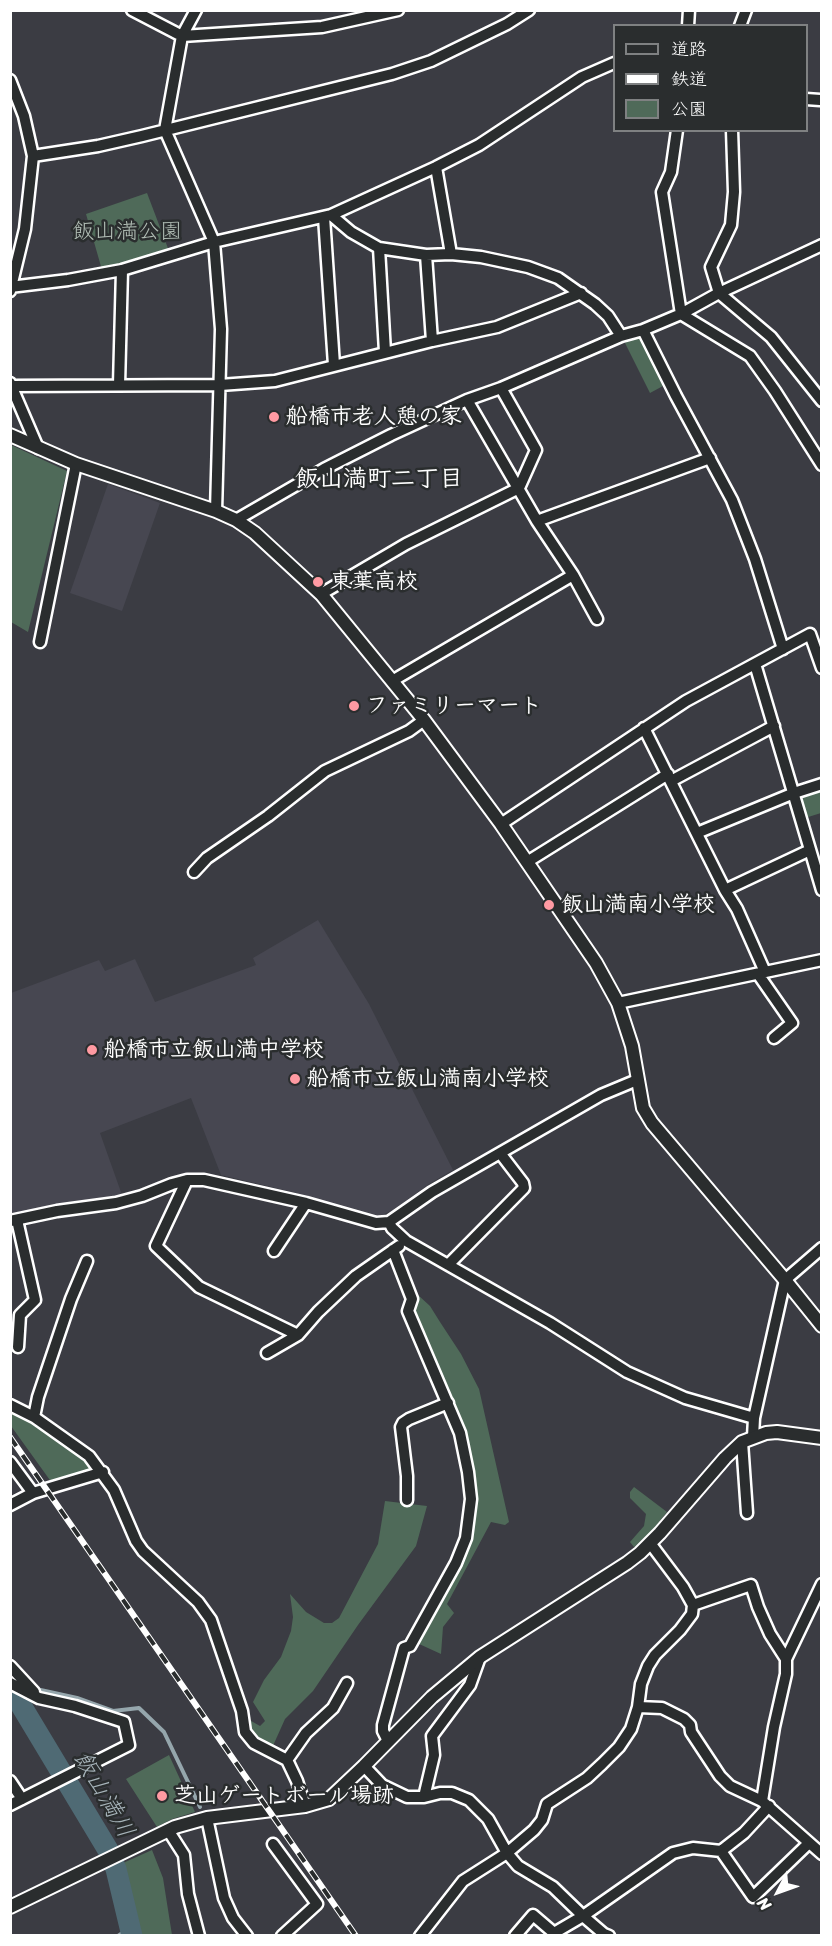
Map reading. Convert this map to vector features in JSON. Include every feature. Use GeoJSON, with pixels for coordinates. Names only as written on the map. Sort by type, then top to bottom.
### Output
{"type":"FeatureCollection","features":[{"type":"Feature","properties":{"kind":"street"},"geometry":{"type":"LineString","coordinates":[[132,10],[182,36],[322,27],[398,10]]}},
{"type":"Feature","properties":{"kind":"street"},"geometry":{"type":"LineString","coordinates":[[196,10],[182,36],[165,130],[214,242],[221,329],[216,511]]}},
{"type":"Feature","properties":{"kind":"street"},"geometry":{"type":"LineString","coordinates":[[33,156],[98,146],[392,74],[431,61],[507,24],[529,10]]}},
{"type":"Feature","properties":{"kind":"street"},"geometry":{"type":"LineString","coordinates":[[10,80],[24,116],[33,156],[25,230],[11,288],[122,270],[214,242],[328,216],[479,145],[582,77],[613,64]]}},
{"type":"Feature","properties":{"kind":"street"},"geometry":{"type":"LineString","coordinates":[[808,99],[820,100]]}},
{"type":"Feature","properties":{"kind":"street"},"geometry":{"type":"LineString","coordinates":[[677,132],[671,172],[662,192],[681,315]]}},
{"type":"Feature","properties":{"kind":"street"},"geometry":{"type":"LineString","coordinates":[[732,132],[734,192],[731,225],[711,267],[719,293],[771,337],[822,401]]}},
{"type":"Feature","properties":{"kind":"street"},"geometry":{"type":"LineString","coordinates":[[436,167],[451,254]]}},
{"type":"Feature","properties":{"kind":"street"},"geometry":{"type":"LineString","coordinates":[[328,216],[379,248],[426,255],[451,254],[481,257],[528,267],[558,278],[581,293],[608,316],[621,336]]}},
{"type":"Feature","properties":{"kind":"street"},"geometry":{"type":"LineString","coordinates":[[328,216],[334,365]]}},
{"type":"Feature","properties":{"kind":"street"},"geometry":{"type":"LineString","coordinates":[[236,520],[324,469],[391,435],[467,400],[501,388],[621,336],[681,315],[719,293],[822,244]]}},
{"type":"Feature","properties":{"kind":"street"},"geometry":{"type":"LineString","coordinates":[[379,248],[385,352]]}},
{"type":"Feature","properties":{"kind":"street"},"geometry":{"type":"LineString","coordinates":[[426,255],[432,341]]}},
{"type":"Feature","properties":{"kind":"street"},"geometry":{"type":"LineString","coordinates":[[120,385],[122,270]]}},
{"type":"Feature","properties":{"kind":"street"},"geometry":{"type":"LineString","coordinates":[[38,448],[11,384],[220,385],[275,381],[385,352],[497,327],[581,293]]}},
{"type":"Feature","properties":{"kind":"street"},"geometry":{"type":"LineString","coordinates":[[681,315],[750,356],[822,465]]}},
{"type":"Feature","properties":{"kind":"street"},"geometry":{"type":"LineString","coordinates":[[643,330],[732,500],[755,559],[783,649]]}},
{"type":"Feature","properties":{"kind":"street"},"geometry":{"type":"LineString","coordinates":[[321,594],[406,544],[519,488],[536,450],[501,388]]}},
{"type":"Feature","properties":{"kind":"street"},"geometry":{"type":"LineString","coordinates":[[467,400],[537,521],[573,575],[597,619]]}},
{"type":"Feature","properties":{"kind":"street"},"geometry":{"type":"LineString","coordinates":[[10,435],[75,464],[216,511],[236,520],[255,533],[321,594],[424,720],[501,824],[596,963],[618,1003],[632,1046],[643,1108],[652,1124],[822,1326]]}},
{"type":"Feature","properties":{"kind":"street"},"geometry":{"type":"LineString","coordinates":[[537,521],[710,458]]}},
{"type":"Feature","properties":{"kind":"street"},"geometry":{"type":"LineString","coordinates":[[40,642],[75,464]]}},
{"type":"Feature","properties":{"kind":"street"},"geometry":{"type":"LineString","coordinates":[[392,681],[573,575]]}},
{"type":"Feature","properties":{"kind":"street"},"geometry":{"type":"LineString","coordinates":[[501,824],[686,701],[810,634],[822,668]]}},
{"type":"Feature","properties":{"kind":"street"},"geometry":{"type":"LineString","coordinates":[[755,664],[822,890]]}},
{"type":"Feature","properties":{"kind":"street"},"geometry":{"type":"LineString","coordinates":[[194,872],[207,858],[268,816],[325,771],[409,731],[424,720]]}},
{"type":"Feature","properties":{"kind":"street"},"geometry":{"type":"LineString","coordinates":[[527,862],[669,777],[774,726]]}},
{"type":"Feature","properties":{"kind":"street"},"geometry":{"type":"LineString","coordinates":[[644,728],[724,890],[737,909],[762,973],[792,1023],[774,1038]]}},
{"type":"Feature","properties":{"kind":"street"},"geometry":{"type":"LineString","coordinates":[[697,833],[794,793],[822,784]]}},
{"type":"Feature","properties":{"kind":"street"},"geometry":{"type":"LineString","coordinates":[[724,890],[810,850]]}},
{"type":"Feature","properties":{"kind":"street"},"geometry":{"type":"LineString","coordinates":[[618,1003],[822,960]]}},
{"type":"Feature","properties":{"kind":"street"},"geometry":{"type":"LineString","coordinates":[[18,1347],[20,1316],[35,1300],[14,1221],[57,1211],[116,1203],[187,1180],[219,1183],[306,1203],[376,1223],[389,1222],[432,1192],[601,1095],[638,1080]]}},
{"type":"Feature","properties":{"kind":"street"},"geometry":{"type":"LineString","coordinates":[[448,1265],[524,1188],[523,1183],[500,1153]]}},
{"type":"Feature","properties":{"kind":"street"},"geometry":{"type":"LineString","coordinates":[[187,1180],[156,1246],[199,1287],[298,1335]]}},
{"type":"Feature","properties":{"kind":"street"},"geometry":{"type":"LineString","coordinates":[[274,1251],[306,1203]]}},
{"type":"Feature","properties":{"kind":"street"},"geometry":{"type":"LineString","coordinates":[[389,1222],[406,1241],[550,1323],[627,1372],[685,1398],[754,1418]]}},
{"type":"Feature","properties":{"kind":"street"},"geometry":{"type":"LineString","coordinates":[[267,1353],[298,1335],[318,1312],[356,1276],[406,1241]]}},
{"type":"Feature","properties":{"kind":"street"},"geometry":{"type":"LineString","coordinates":[[747,1513],[747,1439],[754,1418],[785,1280],[822,1248]]}},
{"type":"Feature","properties":{"kind":"street"},"geometry":{"type":"LineString","coordinates":[[388,1741],[383,1725],[404,1648],[410,1646],[456,1563],[466,1538],[471,1499],[460,1433],[408,1311],[412,1299],[393,1250]]}},
{"type":"Feature","properties":{"kind":"street"},"geometry":{"type":"LineString","coordinates":[[34,1417],[38,1397],[71,1299],[87,1261]]}},
{"type":"Feature","properties":{"kind":"street"},"geometry":{"type":"LineString","coordinates":[[407,1500],[407,1476],[401,1427],[409,1419],[448,1403]]}},
{"type":"Feature","properties":{"kind":"street"},"geometry":{"type":"LineString","coordinates":[[10,1405],[34,1417],[89,1456],[103,1472],[143,1551],[198,1602],[211,1620],[242,1711],[245,1732],[254,1743],[287,1760],[305,1806]]}},
{"type":"Feature","properties":{"kind":"street"},"geometry":{"type":"LineString","coordinates":[[12,1904],[168,1830],[207,1818],[305,1806],[328,1798],[364,1766],[432,1697],[480,1657],[627,1563],[650,1543],[725,1458],[747,1439],[777,1432],[822,1438]]}},
{"type":"Feature","properties":{"kind":"street"},"geometry":{"type":"LineString","coordinates":[[10,1462],[33,1493]]}},
{"type":"Feature","properties":{"kind":"street"},"geometry":{"type":"LineString","coordinates":[[10,1505],[33,1493],[103,1472]]}},
{"type":"Feature","properties":{"kind":"street"},"geometry":{"type":"LineString","coordinates":[[420,1935],[463,1881],[507,1853],[534,1830],[542,1820],[547,1804],[587,1778],[619,1747],[631,1729],[638,1707],[641,1684],[648,1666],[655,1655],[688,1621],[693,1605],[683,1587],[650,1543]]}},
{"type":"Feature","properties":{"kind":"street"},"geometry":{"type":"LineString","coordinates":[[515,1935],[533,1915],[554,1933],[583,1916],[673,1853],[693,1848],[721,1851],[744,1833],[765,1804],[774,1727],[786,1674],[786,1659],[822,1584]]}},
{"type":"Feature","properties":{"kind":"street"},"geometry":{"type":"LineString","coordinates":[[693,1605],[751,1585],[770,1634],[786,1659]]}},
{"type":"Feature","properties":{"kind":"street"},"geometry":{"type":"LineString","coordinates":[[424,1797],[434,1755],[432,1736],[470,1685],[480,1657]]}},
{"type":"Feature","properties":{"kind":"street"},"geometry":{"type":"LineString","coordinates":[[10,1666],[39,1698]]}},
{"type":"Feature","properties":{"kind":"street"},"geometry":{"type":"LineString","coordinates":[[10,1683],[39,1698],[75,1706],[124,1722],[129,1745],[10,1805]]}},
{"type":"Feature","properties":{"kind":"street"},"geometry":{"type":"LineString","coordinates":[[287,1760],[306,1733],[333,1708],[347,1683]]}},
{"type":"Feature","properties":{"kind":"street"},"geometry":{"type":"LineString","coordinates":[[638,1707],[662,1708],[684,1719],[690,1725],[691,1732],[720,1776],[730,1786],[765,1804],[822,1854]]}},
{"type":"Feature","properties":{"kind":"street"},"geometry":{"type":"LineString","coordinates":[[364,1766],[382,1785],[407,1797],[424,1797],[440,1792],[452,1793],[469,1800],[488,1819],[507,1853],[518,1866],[553,1887],[605,1935]]}},
{"type":"Feature","properties":{"kind":"street"},"geometry":{"type":"LineString","coordinates":[[10,1781],[22,1799]]}},
{"type":"Feature","properties":{"kind":"street"},"geometry":{"type":"LineString","coordinates":[[207,1818],[224,1898],[233,1918],[247,1935]]}},
{"type":"Feature","properties":{"kind":"street"},"geometry":{"type":"LineString","coordinates":[[168,1830],[184,1855],[188,1894],[199,1935]]}},
{"type":"Feature","properties":{"kind":"street"},"geometry":{"type":"LineString","coordinates":[[721,1851],[753,1897],[809,1843]]}},
{"type":"Feature","properties":{"kind":"street"},"geometry":{"type":"LineString","coordinates":[[273,1844],[317,1904],[282,1935]]}},
{"type":"Feature","properties":{"kind":"shaded area"},"geometry":{"type":"Polygon","coordinates":[[[108,484],[160,503],[122,611],[70,593],[108,484]]]}},
{"type":"Feature","properties":{"kind":"shaded area","name":"船橋市立飯山満南小学校"},"geometry":{"type":"Polygon","coordinates":[[[318,920],[369,1004],[453,1170],[393,1210],[380,1216],[221,1175],[191,1098],[100,1133],[122,1195],[55,1204],[11,1215],[11,993],[99,960],[105,971],[135,959],[155,1002],[256,965],[253,958],[318,920]]]}},
{"type":"Feature","properties":{"kind":"green space","name":"飯山満公園"},"geometry":{"type":"Polygon","coordinates":[[[147,193],[169,251],[102,270],[86,214],[147,193]]]}},
{"type":"Feature","properties":{"kind":"green space"},"geometry":{"type":"Polygon","coordinates":[[[639,336],[663,386],[650,393],[625,343],[639,336]]]}},
{"type":"Feature","properties":{"kind":"green space"},"geometry":{"type":"Polygon","coordinates":[[[11,445],[67,471],[28,632],[11,622],[11,445]]]}},
{"type":"Feature","properties":{"kind":"green space"},"geometry":{"type":"Polygon","coordinates":[[[821,790],[821,813],[805,818],[800,803],[805,795],[821,790]]]}},
{"type":"Feature","properties":{"kind":"green space"},"geometry":{"type":"Polygon","coordinates":[[[418,1295],[430,1306],[461,1354],[479,1389],[509,1522],[505,1525],[491,1522],[447,1604],[454,1613],[443,1627],[441,1654],[417,1643],[458,1564],[473,1470],[413,1310],[414,1299],[418,1295]]]}},
{"type":"Feature","properties":{"kind":"green space"},"geometry":{"type":"Polygon","coordinates":[[[12,1410],[33,1421],[87,1458],[95,1467],[93,1472],[52,1483],[11,1426],[12,1410]]]}},
{"type":"Feature","properties":{"kind":"green space"},"geometry":{"type":"Polygon","coordinates":[[[634,1487],[667,1512],[651,1532],[634,1547],[630,1542],[644,1526],[646,1514],[630,1498],[630,1492],[634,1487]]]}},
{"type":"Feature","properties":{"kind":"green space"},"geometry":{"type":"Polygon","coordinates":[[[385,1501],[427,1506],[416,1546],[313,1691],[285,1719],[272,1748],[248,1732],[246,1718],[260,1726],[265,1721],[253,1702],[264,1680],[281,1657],[291,1631],[293,1617],[290,1594],[306,1612],[324,1623],[332,1623],[339,1618],[378,1544],[385,1501]]]}},
{"type":"Feature","properties":{"kind":"green space","name":"芝山ゲートボール場跡"},"geometry":{"type":"Polygon","coordinates":[[[169,1755],[195,1812],[172,1819],[157,1827],[126,1779],[169,1755]]]}},
{"type":"Feature","properties":{"kind":"green space"},"geometry":{"type":"Polygon","coordinates":[[[152,1850],[163,1878],[172,1935],[140,1935],[123,1863],[152,1850]]]}},
{"type":"Feature","properties":{"kind":"waterway"},"geometry":{"type":"LineString","coordinates":[[10,1677],[19,1681]]}},
{"type":"Feature","properties":{"kind":"waterway","name":"飯山満川"},"geometry":{"type":"LineString","coordinates":[[10,1687],[108,1850],[116,1869],[132,1936]]}},
{"type":"Feature","properties":{"kind":"waterway"},"geometry":{"type":"LineString","coordinates":[[36,1689],[77,1698],[113,1711],[139,1708],[164,1732],[200,1807]]}},
{"type":"Feature","properties":{"kind":"waterway"},"geometry":{"type":"LineString","coordinates":[[118,1936],[130,1928]]}},
{"type":"Feature","properties":{"kind":"railway"},"geometry":{"type":"LineString","coordinates":[[10,1437],[356,1936]]}},
{"type":"Feature","properties":{"kind":"place","name":"船橋市老人憩の家"},"geometry":{"type":"Point","coordinates":[274,417]}},
{"type":"Feature","properties":{"kind":"place","name":"東葉高校"},"geometry":{"type":"Point","coordinates":[318,582]}},
{"type":"Feature","properties":{"kind":"place","name":"ファミリーマート"},"geometry":{"type":"Point","coordinates":[354,706]}},
{"type":"Feature","properties":{"kind":"place","name":"飯山満南小学校"},"geometry":{"type":"Point","coordinates":[549,905]}},
{"type":"Feature","properties":{"kind":"place","name":"船橋市立飯山満中学校"},"geometry":{"type":"Point","coordinates":[92,1050]}},
{"type":"Feature","properties":{"kind":"place","name":"船橋市立飯山満南小学校"},"geometry":{"type":"Point","coordinates":[295,1079]}},
{"type":"Feature","properties":{"kind":"place","name":"芝山ゲートボール場跡"},"geometry":{"type":"Point","coordinates":[162,1796]}},
{"type":"Feature","properties":{"kind":"district","name":"飯山満町二丁目"},"geometry":{"type":"Point","coordinates":[379,480]}}]}
